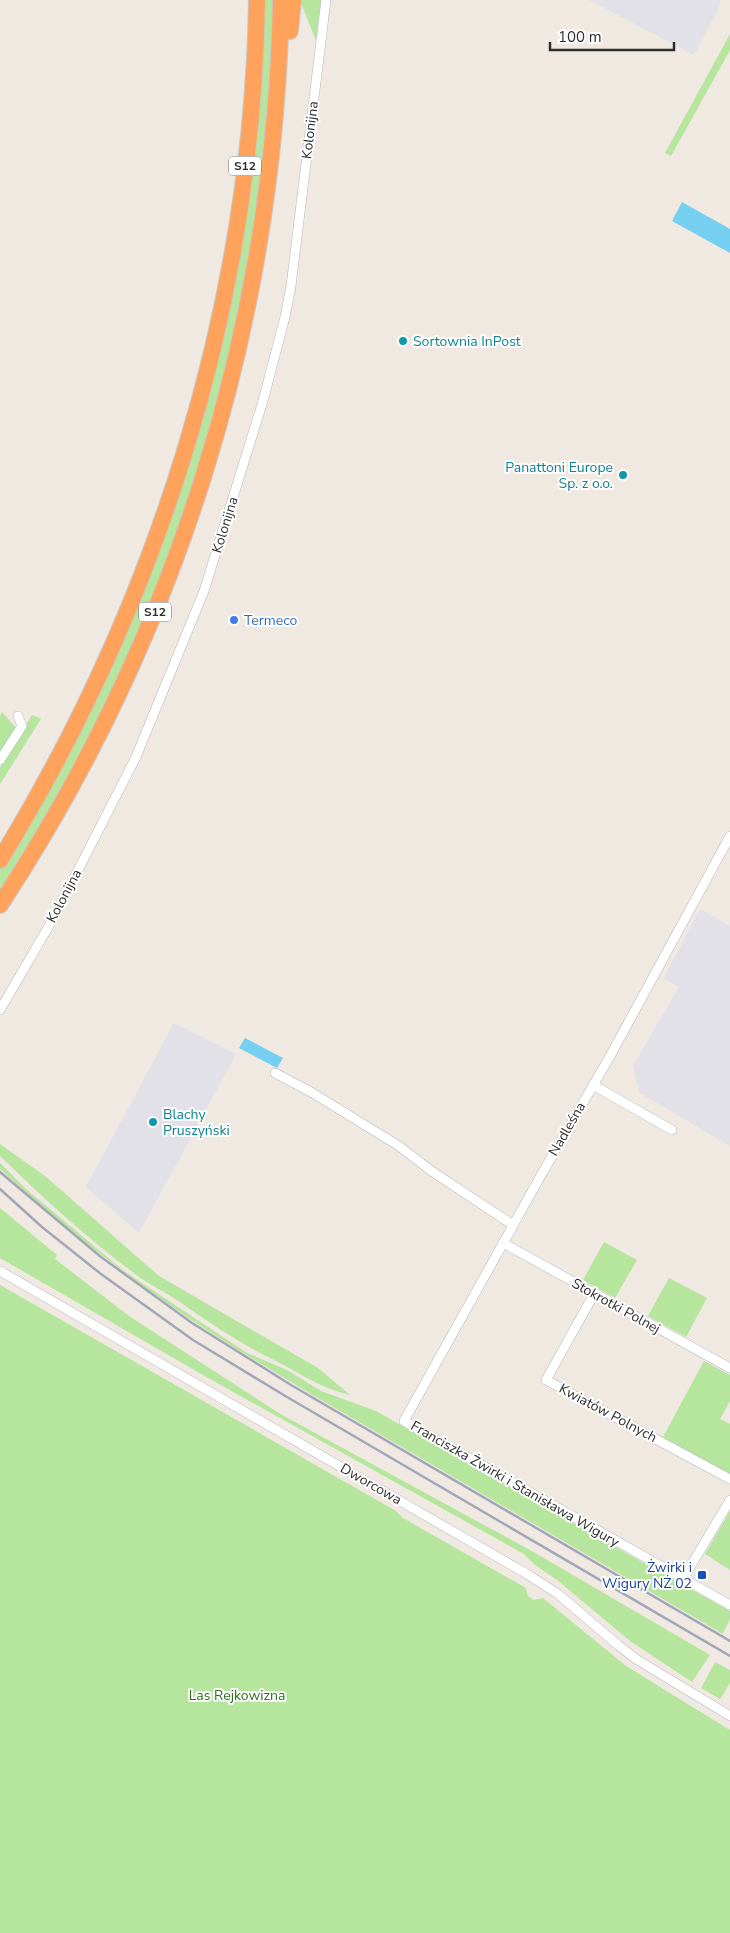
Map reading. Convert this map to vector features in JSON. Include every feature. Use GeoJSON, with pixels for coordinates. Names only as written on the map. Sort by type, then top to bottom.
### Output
{"type":"FeatureCollection","features":[{"type":"Feature","properties":{"kind":"highway"},"geometry":{"type":"LineString","coordinates":[[250,0],[255,41]]}},
{"type":"Feature","properties":{"kind":"highway","name":"S12"},"geometry":{"type":"LineString","coordinates":[[0,860],[48,778],[99,678],[142,579],[180,470],[202,392],[232,255],[246,157],[257,0]]}},
{"type":"Feature","properties":{"kind":"highway","name":"S12"},"geometry":{"type":"LineString","coordinates":[[0,905],[59,810],[107,718],[148,630],[180,547],[216,439],[238,352],[256,267],[271,160],[279,70],[281,0]]}},
{"type":"Feature","properties":{"kind":"highway"},"geometry":{"type":"LineString","coordinates":[[271,160],[287,72],[293,0]]}},
{"type":"Feature","properties":{"kind":"street","name":"Kolonijna"},"geometry":{"type":"LineString","coordinates":[[0,1010],[52,919],[136,757],[204,590],[221,539],[263,400],[285,317],[291,286],[326,0]]}},
{"type":"Feature","properties":{"kind":"street"},"geometry":{"type":"LineString","coordinates":[[0,760],[22,726],[18,716]]}},
{"type":"Feature","properties":{"kind":"street","name":"Nadleśna"},"geometry":{"type":"LineString","coordinates":[[404,1422],[730,836]]}},
{"type":"Feature","properties":{"kind":"street"},"geometry":{"type":"LineString","coordinates":[[275,1073],[311,1092],[399,1146],[430,1170],[512,1225]]}},
{"type":"Feature","properties":{"kind":"street"},"geometry":{"type":"LineString","coordinates":[[593,1085],[672,1130]]}},
{"type":"Feature","properties":{"kind":"street","name":"Stokrotki Polnej"},"geometry":{"type":"LineString","coordinates":[[503,1243],[730,1368]]}},
{"type":"Feature","properties":{"kind":"street","name":"Dworcowa"},"geometry":{"type":"LineString","coordinates":[[0,1271],[527,1574],[558,1594],[636,1659],[730,1716]]}},
{"type":"Feature","properties":{"kind":"street","name":"Kwiatów Polnych"},"geometry":{"type":"LineString","coordinates":[[594,1294],[546,1380],[730,1480]]}},
{"type":"Feature","properties":{"kind":"street","name":"Franciszka Żwirki i Stanisława Wigury"},"geometry":{"type":"LineString","coordinates":[[404,1422],[730,1605]]}},
{"type":"Feature","properties":{"kind":"street"},"geometry":{"type":"LineString","coordinates":[[683,1579],[730,1500]]}},
{"type":"Feature","properties":{"kind":"shaded area"},"geometry":{"type":"Polygon","coordinates":[[[589,0],[720,0],[719,7],[694,55],[589,0]]]}},
{"type":"Feature","properties":{"kind":"shaded area"},"geometry":{"type":"Polygon","coordinates":[[[700,909],[730,926],[730,1146],[640,1093],[633,1066],[679,987],[664,978],[700,909]]]}},
{"type":"Feature","properties":{"kind":"shaded area","name":"Blachy Pruszyński"},"geometry":{"type":"Polygon","coordinates":[[[174,1023],[236,1054],[139,1233],[86,1187],[174,1023]]]}},
{"type":"Feature","properties":{"kind":"green space"},"geometry":{"type":"Polygon","coordinates":[[[261,0],[276,0],[274,67],[257,225],[209,446],[135,649],[60,797],[0,894],[0,869],[23,833],[60,766],[215,363],[261,0]]]}},
{"type":"Feature","properties":{"kind":"green space"},"geometry":{"type":"Polygon","coordinates":[[[321,0],[316,40],[300,1],[321,0]]]}},
{"type":"Feature","properties":{"kind":"green space"},"geometry":{"type":"Polygon","coordinates":[[[730,34],[730,50],[671,156],[665,153],[730,34]]]}},
{"type":"Feature","properties":{"kind":"green space"},"geometry":{"type":"Polygon","coordinates":[[[2,712],[16,728],[0,752],[0,716],[2,712]]]}},
{"type":"Feature","properties":{"kind":"green space"},"geometry":{"type":"Polygon","coordinates":[[[32,715],[41,719],[0,784],[0,768],[32,715]]]}},
{"type":"Feature","properties":{"kind":"green space"},"geometry":{"type":"Polygon","coordinates":[[[0,1144],[45,1176],[159,1276],[318,1368],[350,1395],[321,1385],[250,1347],[215,1326],[175,1298],[140,1278],[83,1232],[16,1172],[0,1156],[0,1144]]]}},
{"type":"Feature","properties":{"kind":"green space"},"geometry":{"type":"Polygon","coordinates":[[[0,1163],[27,1190],[124,1271],[247,1353],[287,1370],[321,1391],[376,1411],[730,1611],[730,1619],[723,1634],[234,1348],[139,1283],[78,1236],[0,1169],[0,1163]]]}},
{"type":"Feature","properties":{"kind":"green space"},"geometry":{"type":"Polygon","coordinates":[[[0,1208],[57,1255],[55,1259],[129,1316],[282,1415],[530,1550],[710,1655],[692,1682],[630,1641],[557,1580],[535,1565],[524,1554],[210,1379],[0,1258],[0,1208]]]}},
{"type":"Feature","properties":{"kind":"green space"},"geometry":{"type":"Polygon","coordinates":[[[604,1242],[637,1260],[615,1298],[583,1280],[604,1242]]]}},
{"type":"Feature","properties":{"kind":"green space"},"geometry":{"type":"Polygon","coordinates":[[[669,1278],[707,1298],[686,1337],[648,1316],[669,1278]]]}},
{"type":"Feature","properties":{"kind":"green space","name":"Las Rejkowizna"},"geometry":{"type":"Polygon","coordinates":[[[0,1285],[396,1511],[403,1518],[526,1588],[528,1596],[534,1600],[543,1598],[626,1666],[730,1730],[730,1933],[0,1933],[0,1285]]]}},
{"type":"Feature","properties":{"kind":"green space"},"geometry":{"type":"Polygon","coordinates":[[[704,1361],[730,1375],[730,1401],[720,1419],[730,1424],[730,1474],[663,1437],[704,1361]]]}},
{"type":"Feature","properties":{"kind":"green space"},"geometry":{"type":"Polygon","coordinates":[[[730,1511],[730,1570],[705,1554],[730,1511]]]}},
{"type":"Feature","properties":{"kind":"green space"},"geometry":{"type":"Polygon","coordinates":[[[715,1662],[730,1670],[730,1683],[720,1699],[701,1688],[715,1662]]]}},
{"type":"Feature","properties":{"kind":"water"},"geometry":{"type":"Polygon","coordinates":[[[682,202],[730,229],[730,253],[672,221],[682,202]]]}},
{"type":"Feature","properties":{"kind":"water"},"geometry":{"type":"Polygon","coordinates":[[[245,1038],[283,1058],[277,1068],[239,1048],[245,1038]]]}},
{"type":"Feature","properties":{"kind":"railway"},"geometry":{"type":"LineString","coordinates":[[0,1172],[101,1257],[192,1323],[291,1385],[730,1641]]}},
{"type":"Feature","properties":{"kind":"railway"},"geometry":{"type":"LineString","coordinates":[[0,1189],[42,1227],[101,1274],[193,1340],[730,1656]]}},
{"type":"Feature","properties":{"kind":"place","name":"Sortownia InPost"},"geometry":{"type":"Point","coordinates":[403,341]}},
{"type":"Feature","properties":{"kind":"place","name":"Panattoni Europe Sp. z o.o."},"geometry":{"type":"Point","coordinates":[623,475]}},
{"type":"Feature","properties":{"kind":"place","name":"Termeco"},"geometry":{"type":"Point","coordinates":[234,620]}},
{"type":"Feature","properties":{"kind":"place","name":"Blachy Pruszyński"},"geometry":{"type":"Point","coordinates":[153,1122]}},
{"type":"Feature","properties":{"kind":"place","name":"Żwirki i Wigury NŻ 02"},"geometry":{"type":"Point","coordinates":[702,1575]}}]}
